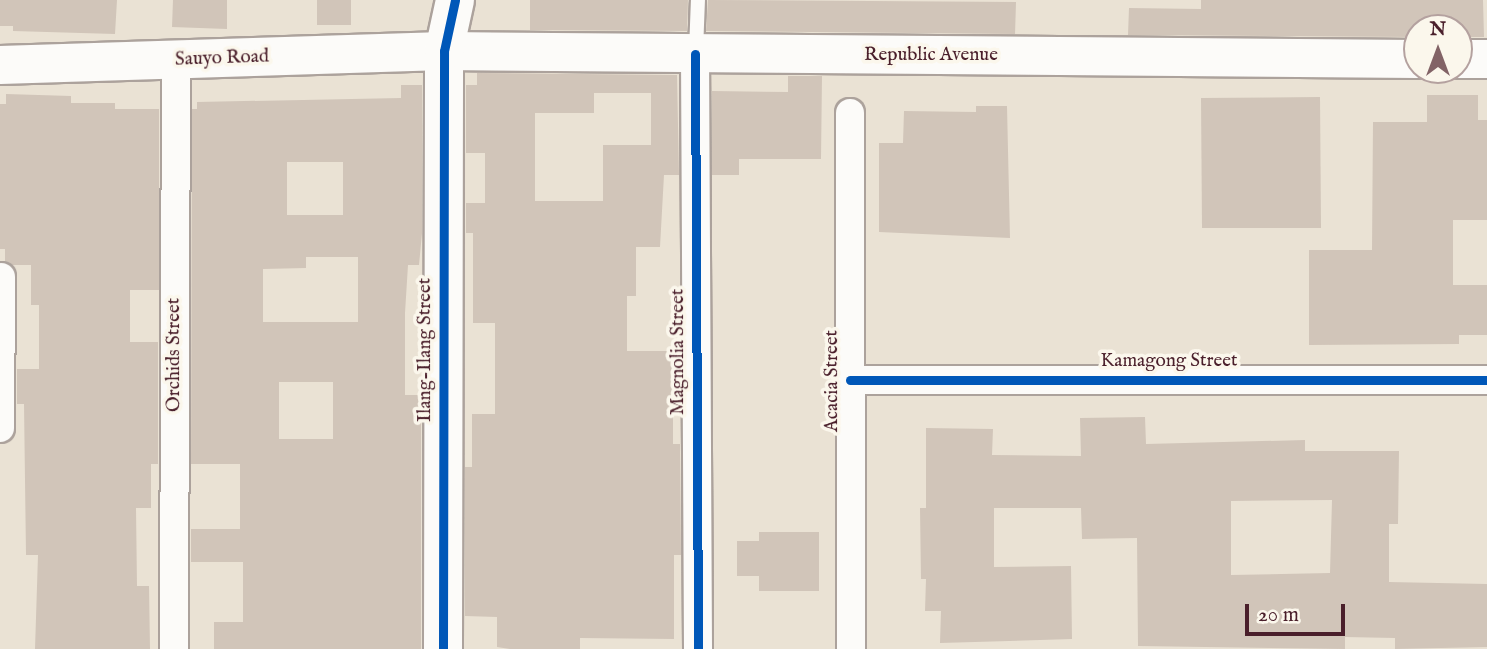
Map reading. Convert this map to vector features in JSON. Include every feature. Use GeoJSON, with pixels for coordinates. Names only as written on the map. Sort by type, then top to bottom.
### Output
{"type":"FeatureCollection","features":[{"type":"Feature","properties":{"kind":"main road","name":"Ilang-Ilang Street"},"geometry":{"type":"LineString","coordinates":[[443,649],[444,51],[455,0]]}},
{"type":"Feature","properties":{"kind":"main road","name":"Republic Avenue"},"geometry":{"type":"LineString","coordinates":[[444,51],[1403,59]]}},
{"type":"Feature","properties":{"kind":"main road","name":"Sauyo Road"},"geometry":{"type":"LineString","coordinates":[[0,65],[444,51]]}},
{"type":"Feature","properties":{"kind":"street","name":"Magnolia Street"},"geometry":{"type":"LineString","coordinates":[[695,54],[698,649]]}},
{"type":"Feature","properties":{"kind":"street","name":"Orchids Street"},"geometry":{"type":"LineString","coordinates":[[174,649],[176,61]]}},
{"type":"Feature","properties":{"kind":"street","name":"Acacia Street"},"geometry":{"type":"LineString","coordinates":[[850,113],[851,649]]}},
{"type":"Feature","properties":{"kind":"street"},"geometry":{"type":"LineString","coordinates":[[0,428],[1,277]]}},
{"type":"Feature","properties":{"kind":"street","name":"Kamagong Street"},"geometry":{"type":"LineString","coordinates":[[850,380],[1487,380]]}},
{"type":"Feature","properties":{"kind":"lane","name":"Magnolia Street"},"geometry":{"type":"LineString","coordinates":[[695,54],[698,0]]}},
{"type":"Feature","properties":{"kind":"building"},"geometry":{"type":"Polygon","coordinates":[[[0,0],[117,0],[115,34],[13,31],[13,26],[0,26],[0,0]]]}},
{"type":"Feature","properties":{"kind":"building"},"geometry":{"type":"Polygon","coordinates":[[[173,0],[227,0],[227,29],[172,27],[173,0]]]}},
{"type":"Feature","properties":{"kind":"building"},"geometry":{"type":"Polygon","coordinates":[[[317,0],[351,0],[351,25],[317,25],[317,0]]]}},
{"type":"Feature","properties":{"kind":"building"},"geometry":{"type":"Polygon","coordinates":[[[530,0],[688,0],[687,31],[530,30],[530,0]]]}},
{"type":"Feature","properties":{"kind":"building"},"geometry":{"type":"Polygon","coordinates":[[[708,0],[1016,2],[1015,34],[706,31],[708,0]]]}},
{"type":"Feature","properties":{"kind":"building"},"geometry":{"type":"Polygon","coordinates":[[[1201,0],[1483,0],[1484,37],[1473,37],[1473,14],[1403,14],[1403,37],[1128,35],[1129,8],[1201,9],[1201,0]]]}},
{"type":"Feature","properties":{"kind":"building"},"geometry":{"type":"Polygon","coordinates":[[[477,73],[677,75],[679,175],[664,175],[660,247],[636,247],[636,296],[627,296],[627,351],[680,351],[680,381],[673,381],[673,444],[680,444],[681,555],[674,555],[674,639],[580,638],[580,649],[510,649],[497,647],[497,617],[465,616],[465,467],[472,467],[472,414],[495,414],[495,323],[473,323],[473,233],[466,233],[466,203],[485,203],[485,153],[466,153],[466,85],[477,85],[477,73]],[[594,93],[594,113],[535,113],[535,201],[603,201],[603,145],[651,145],[651,93],[594,93]]]}},
{"type":"Feature","properties":{"kind":"building"},"geometry":{"type":"Polygon","coordinates":[[[788,76],[822,76],[821,159],[739,159],[739,175],[712,175],[712,91],[788,92],[788,76]]]}},
{"type":"Feature","properties":{"kind":"building"},"geometry":{"type":"Polygon","coordinates":[[[401,85],[422,85],[422,233],[419,265],[408,265],[405,313],[405,395],[421,395],[421,649],[214,649],[214,622],[243,622],[243,562],[191,562],[191,529],[240,529],[240,464],[191,464],[192,109],[197,109],[197,102],[401,98],[401,85]],[[287,162],[287,215],[343,215],[343,162],[287,162]],[[306,257],[306,268],[263,269],[263,322],[358,322],[358,257],[306,257]],[[279,382],[279,439],[333,439],[333,382],[279,382]]]}},
{"type":"Feature","properties":{"kind":"building"},"geometry":{"type":"Polygon","coordinates":[[[6,94],[71,96],[71,103],[115,103],[115,109],[159,109],[159,290],[130,290],[130,342],[158,342],[158,464],[151,464],[151,508],[136,508],[137,586],[149,586],[150,649],[35,649],[38,555],[26,555],[24,404],[17,404],[17,369],[39,369],[39,305],[31,305],[31,265],[12,265],[5,261],[5,249],[0,249],[0,104],[6,104],[6,94]]]}},
{"type":"Feature","properties":{"kind":"building"},"geometry":{"type":"Polygon","coordinates":[[[1427,95],[1478,95],[1478,120],[1487,120],[1487,220],[1453,220],[1453,285],[1487,285],[1487,335],[1459,335],[1459,344],[1309,345],[1309,250],[1372,250],[1373,122],[1427,122],[1427,95]]]}},
{"type":"Feature","properties":{"kind":"building"},"geometry":{"type":"Polygon","coordinates":[[[1320,97],[1321,228],[1202,228],[1201,98],[1320,97]]]}},
{"type":"Feature","properties":{"kind":"building"},"geometry":{"type":"Polygon","coordinates":[[[976,106],[1007,106],[1010,238],[879,232],[879,143],[903,143],[904,111],[976,112],[976,106]]]}},
{"type":"Feature","properties":{"kind":"building"},"geometry":{"type":"Polygon","coordinates":[[[1145,417],[1146,444],[1305,440],[1305,451],[1399,451],[1398,524],[1389,524],[1389,582],[1487,584],[1487,647],[1395,649],[1395,638],[1345,637],[1345,649],[1138,646],[1137,538],[1082,539],[1081,508],[994,508],[994,567],[1071,566],[1072,639],[940,643],[941,611],[925,611],[926,579],[921,579],[920,508],[926,508],[926,428],[993,429],[992,455],[1081,456],[1080,418],[1145,417]],[[1332,500],[1231,501],[1231,575],[1330,573],[1332,500]]]}},
{"type":"Feature","properties":{"kind":"building"},"geometry":{"type":"Polygon","coordinates":[[[759,532],[819,532],[819,591],[759,591],[759,576],[737,576],[737,541],[759,541],[759,532]]]}},
{"type":"Feature","properties":{"kind":"cycle path"},"geometry":{"type":"LineString","coordinates":[[443,649],[444,51],[455,0]]}},
{"type":"Feature","properties":{"kind":"cycle path"},"geometry":{"type":"LineString","coordinates":[[695,54],[698,649]]}},
{"type":"Feature","properties":{"kind":"cycle path"},"geometry":{"type":"LineString","coordinates":[[850,380],[1487,380]]}}]}
